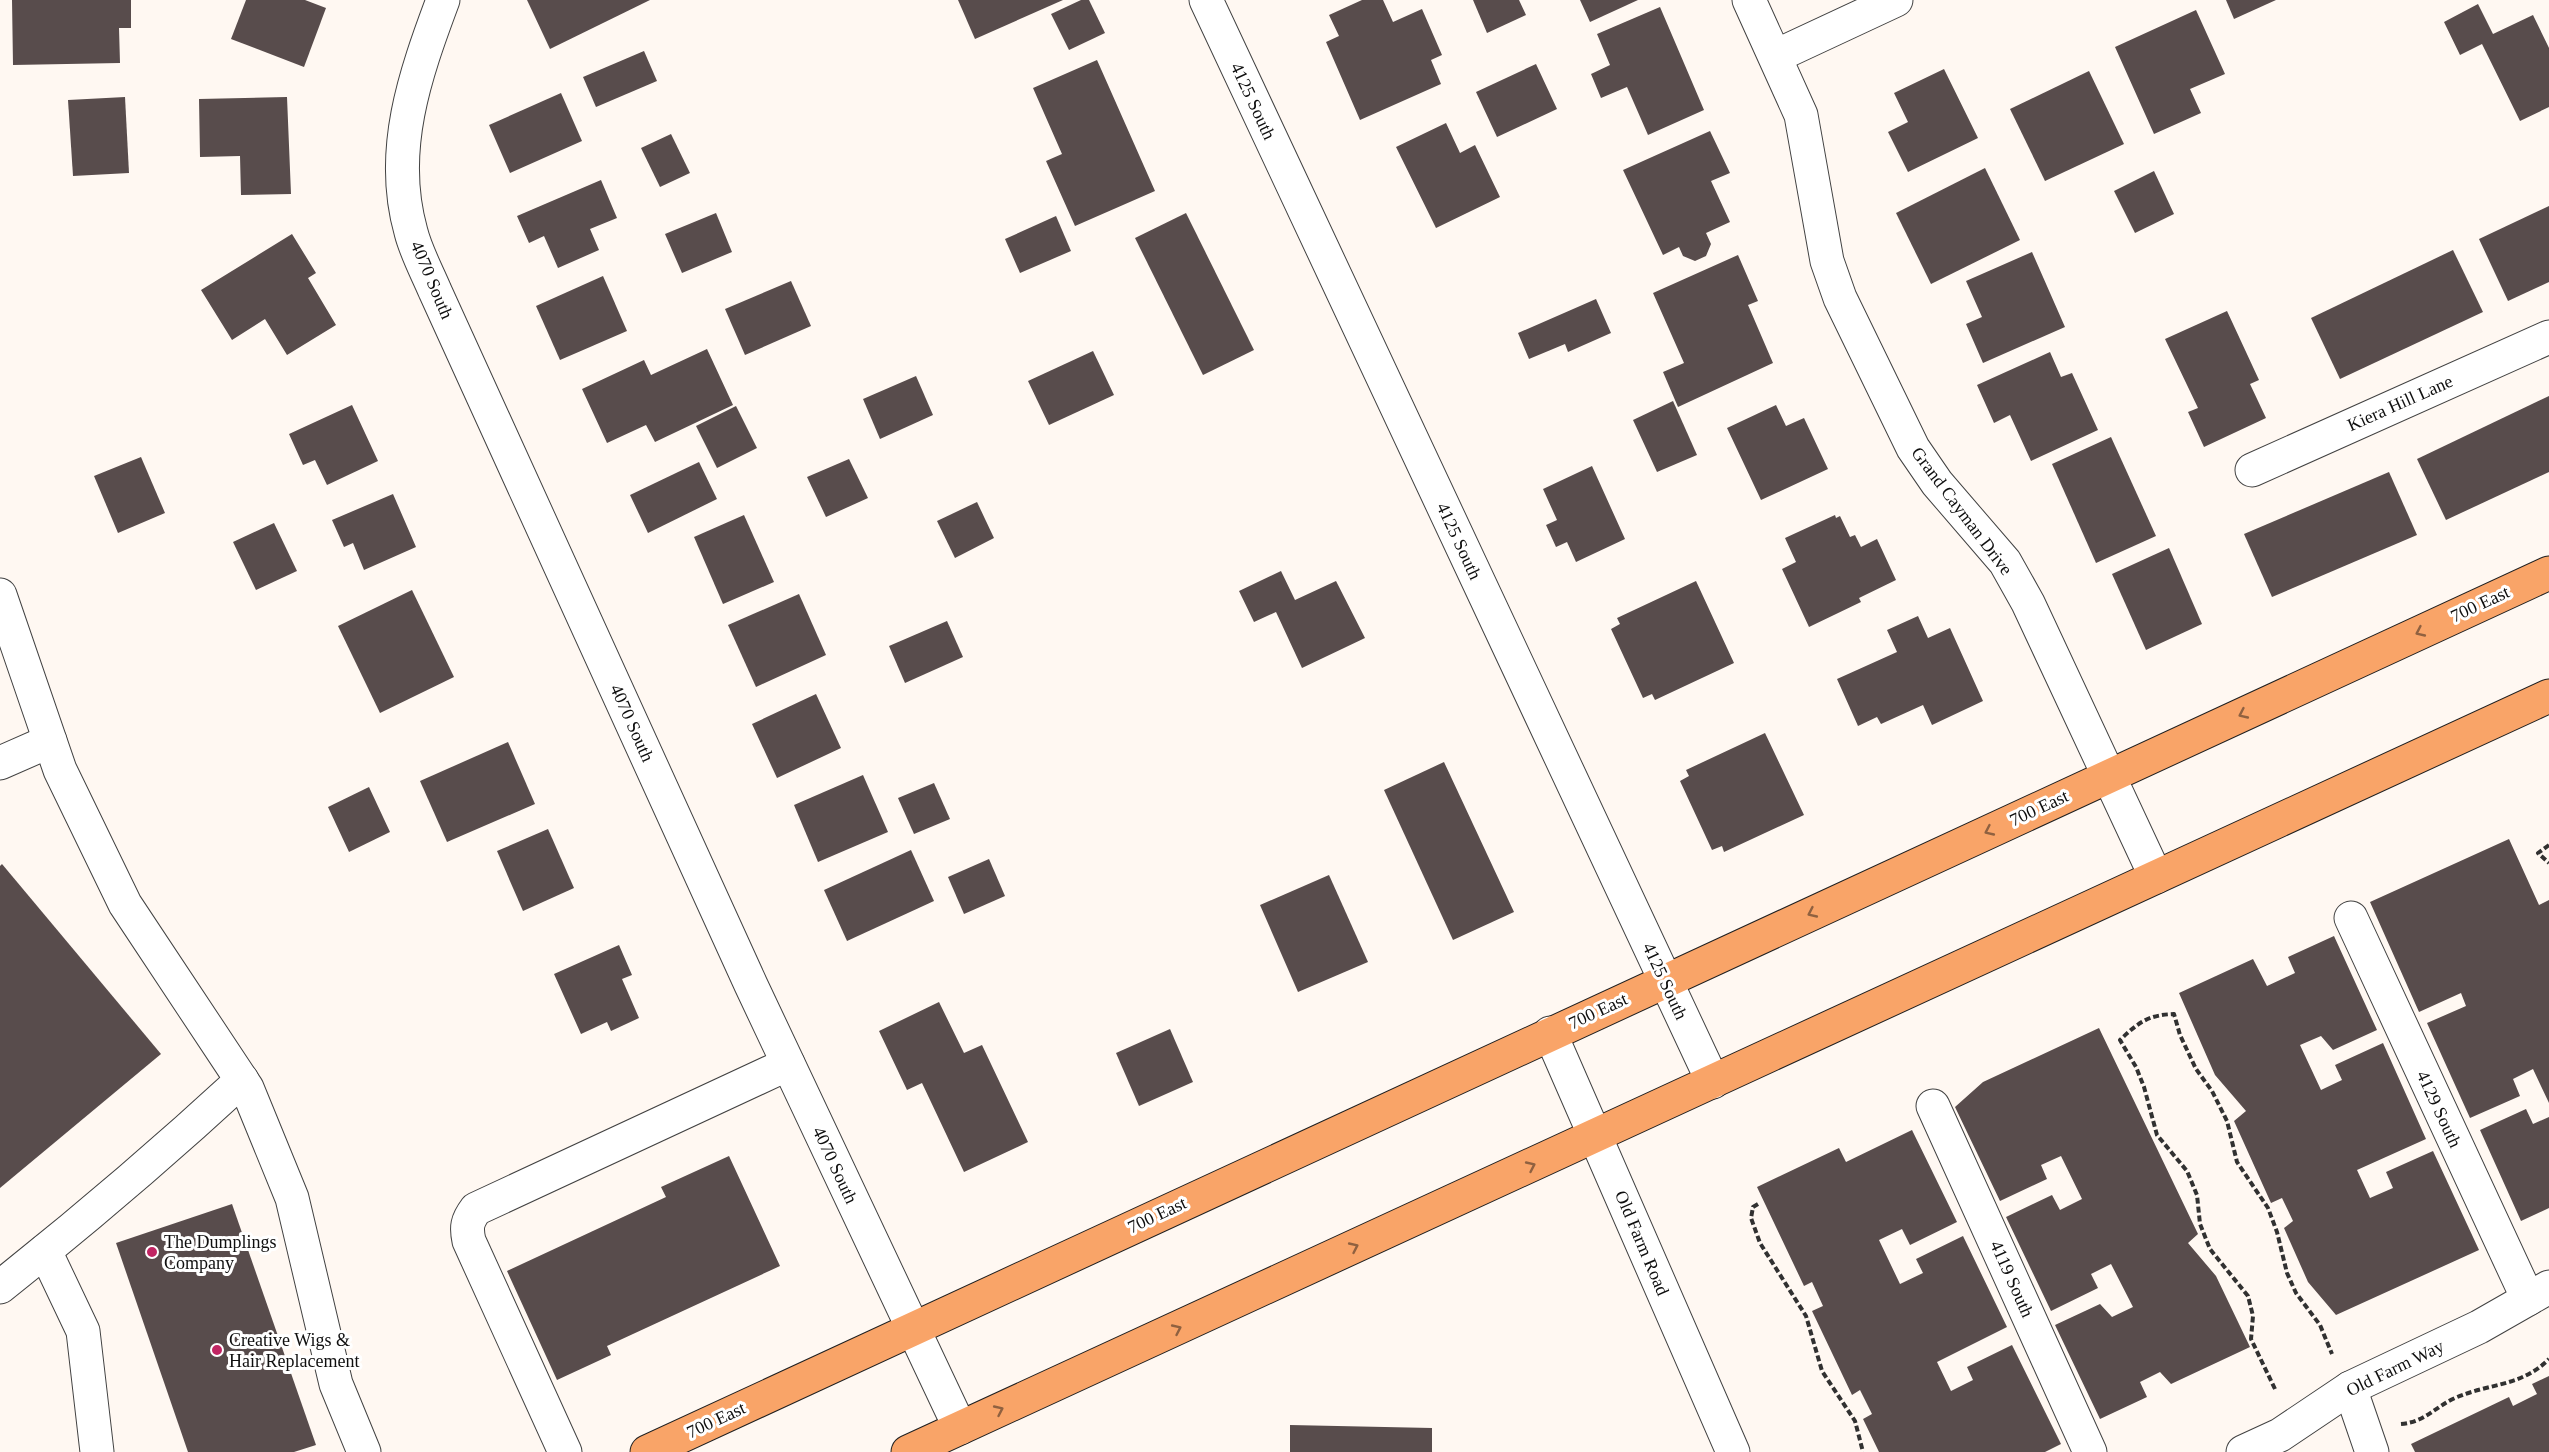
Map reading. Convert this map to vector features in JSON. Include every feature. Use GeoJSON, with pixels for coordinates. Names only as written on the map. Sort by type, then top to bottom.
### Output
{"type":"FeatureCollection","features":[{"type":"Feature","properties":{"kind":"main road","name":"700 East"},"geometry":{"type":"LineString","coordinates":[[647,1452],[2549,573]]}},
{"type":"Feature","properties":{"kind":"main road"},"geometry":{"type":"LineString","coordinates":[[908,1452],[2549,696]]}},
{"type":"Feature","properties":{"kind":"street","name":"4070 South"},"geometry":{"type":"LineString","coordinates":[[443,0],[408,103],[401,171],[411,232],[435,291],[788,1064],[960,1428]]}},
{"type":"Feature","properties":{"kind":"street","name":"4125 South"},"geometry":{"type":"LineString","coordinates":[[1206,0],[1713,1082]]}},
{"type":"Feature","properties":{"kind":"street","name":"Grand Cayman Drive"},"geometry":{"type":"LineString","coordinates":[[1749,0],[1801,115],[1827,261],[1840,298],[1913,448],[1937,483],[2005,562],[2028,603],[2156,878]]}},
{"type":"Feature","properties":{"kind":"street"},"geometry":{"type":"LineString","coordinates":[[1776,56],[1896,0]]}},
{"type":"Feature","properties":{"kind":"street","name":"Kiera Hill Lane"},"geometry":{"type":"LineString","coordinates":[[2252,470],[2549,337]]}},
{"type":"Feature","properties":{"kind":"street"},"geometry":{"type":"LineString","coordinates":[[0,595],[60,770],[125,904],[242,1080],[292,1198],[336,1384],[359,1450]]}},
{"type":"Feature","properties":{"kind":"street"},"geometry":{"type":"LineString","coordinates":[[0,763],[50,741]]}},
{"type":"Feature","properties":{"kind":"street","name":"4129 South"},"geometry":{"type":"LineString","coordinates":[[2351,918],[2538,1293]]}},
{"type":"Feature","properties":{"kind":"street","name":"Old Farm Road"},"geometry":{"type":"LineString","coordinates":[[1550,1033],[1597,1136],[1733,1452]]}},
{"type":"Feature","properties":{"kind":"street"},"geometry":{"type":"LineString","coordinates":[[565,1452],[469,1241],[466,1228],[469,1219],[476,1209],[788,1064]]}},
{"type":"Feature","properties":{"kind":"street"},"geometry":{"type":"LineString","coordinates":[[0,1287],[182,1136],[242,1080]]}},
{"type":"Feature","properties":{"kind":"street","name":"4119 South"},"geometry":{"type":"LineString","coordinates":[[1933,1106],[2090,1452]]}},
{"type":"Feature","properties":{"kind":"street"},"geometry":{"type":"LineString","coordinates":[[45,1251],[83,1331],[97,1452]]}},
{"type":"Feature","properties":{"kind":"street","name":"Old Farm Way"},"geometry":{"type":"LineString","coordinates":[[2243,1452],[2280,1435],[2343,1375],[2479,1327],[2538,1293]]}},
{"type":"Feature","properties":{"kind":"street"},"geometry":{"type":"LineString","coordinates":[[2343,1375],[2367,1438]]}},
{"type":"Feature","properties":{"kind":"path"},"geometry":{"type":"LineString","coordinates":[[2549,845],[2538,853],[2549,863]]}},
{"type":"Feature","properties":{"kind":"path"},"geometry":{"type":"LineString","coordinates":[[2275,1389],[2251,1339],[2253,1316],[2248,1296],[2210,1249],[2200,1224],[2197,1195],[2187,1171],[2157,1135],[2140,1077],[2120,1040],[2138,1023],[2157,1015],[2175,1014],[2180,1035],[2196,1069],[2212,1091],[2227,1121],[2237,1162],[2268,1208],[2292,1283],[2320,1325],[2343,1375]]}},
{"type":"Feature","properties":{"kind":"path"},"geometry":{"type":"LineString","coordinates":[[1758,1204],[1753,1207],[1751,1218],[1760,1243],[1806,1316],[1822,1371],[1855,1421],[1863,1452]]}},
{"type":"Feature","properties":{"kind":"path"},"geometry":{"type":"LineString","coordinates":[[2367,1438],[2415,1423],[2455,1398],[2505,1385],[2539,1369],[2549,1359]]}},
{"type":"Feature","properties":{"kind":"building"},"geometry":{"type":"Polygon","coordinates":[[[12,0],[131,0],[131,28],[119,28],[120,63],[13,65],[12,0]]]}},
{"type":"Feature","properties":{"kind":"building"},"geometry":{"type":"Polygon","coordinates":[[[246,0],[305,0],[326,8],[304,67],[231,39],[246,0]]]}},
{"type":"Feature","properties":{"kind":"building"},"geometry":{"type":"Polygon","coordinates":[[[527,0],[650,0],[550,49],[527,0]]]}},
{"type":"Feature","properties":{"kind":"building"},"geometry":{"type":"Polygon","coordinates":[[[958,0],[1063,0],[975,39],[958,0]]]}},
{"type":"Feature","properties":{"kind":"building"},"geometry":{"type":"Polygon","coordinates":[[[1081,0],[1089,0],[1105,33],[1069,50],[1051,14],[1081,0]]]}},
{"type":"Feature","properties":{"kind":"building"},"geometry":{"type":"Polygon","coordinates":[[[1362,0],[1383,0],[1393,22],[1422,9],[1442,55],[1431,60],[1441,84],[1360,120],[1326,42],[1339,36],[1329,15],[1362,0]]]}},
{"type":"Feature","properties":{"kind":"building"},"geometry":{"type":"Polygon","coordinates":[[[1473,0],[1519,0],[1526,15],[1487,33],[1473,0]]]}},
{"type":"Feature","properties":{"kind":"building"},"geometry":{"type":"Polygon","coordinates":[[[1580,0],[1638,0],[1590,22],[1580,0]]]}},
{"type":"Feature","properties":{"kind":"building"},"geometry":{"type":"Polygon","coordinates":[[[2226,0],[2276,0],[2234,19],[2226,0]]]}},
{"type":"Feature","properties":{"kind":"building"},"geometry":{"type":"Polygon","coordinates":[[[2478,4],[2493,34],[2533,15],[2549,48],[2549,107],[2520,121],[2482,44],[2460,55],[2444,22],[2478,4]]]}},
{"type":"Feature","properties":{"kind":"building"},"geometry":{"type":"Polygon","coordinates":[[[1660,7],[1704,110],[1648,135],[1627,87],[1601,98],[1591,74],[1610,65],[1597,34],[1660,7]]]}},
{"type":"Feature","properties":{"kind":"building"},"geometry":{"type":"Polygon","coordinates":[[[2196,10],[2225,74],[2190,89],[2201,113],[2154,134],[2115,47],[2196,10]]]}},
{"type":"Feature","properties":{"kind":"building"},"geometry":{"type":"Polygon","coordinates":[[[644,51],[657,81],[596,107],[583,77],[644,51]]]}},
{"type":"Feature","properties":{"kind":"building"},"geometry":{"type":"Polygon","coordinates":[[[1097,60],[1155,191],[1075,226],[1046,161],[1062,154],[1033,88],[1097,60]]]}},
{"type":"Feature","properties":{"kind":"building"},"geometry":{"type":"Polygon","coordinates":[[[1536,64],[1557,109],[1497,137],[1476,92],[1536,64]]]}},
{"type":"Feature","properties":{"kind":"building"},"geometry":{"type":"Polygon","coordinates":[[[1944,69],[1978,138],[1908,172],[1888,132],[1908,122],[1894,93],[1944,69]]]}},
{"type":"Feature","properties":{"kind":"building"},"geometry":{"type":"Polygon","coordinates":[[[2089,71],[2124,144],[2045,181],[2010,109],[2089,71]]]}},
{"type":"Feature","properties":{"kind":"building"},"geometry":{"type":"Polygon","coordinates":[[[561,93],[582,141],[510,173],[489,125],[561,93]]]}},
{"type":"Feature","properties":{"kind":"building"},"geometry":{"type":"Polygon","coordinates":[[[125,97],[129,173],[73,176],[68,100],[125,97]]]}},
{"type":"Feature","properties":{"kind":"building"},"geometry":{"type":"Polygon","coordinates":[[[287,97],[291,194],[241,195],[240,156],[200,157],[199,99],[287,97]]]}},
{"type":"Feature","properties":{"kind":"building"},"geometry":{"type":"Polygon","coordinates":[[[1446,123],[1460,153],[1475,145],[1500,197],[1436,228],[1396,147],[1446,123]]]}},
{"type":"Feature","properties":{"kind":"building"},"geometry":{"type":"Polygon","coordinates":[[[1710,131],[1730,173],[1711,181],[1730,222],[1706,233],[1711,244],[1706,256],[1695,261],[1683,256],[1679,247],[1663,255],[1623,170],[1710,131]]]}},
{"type":"Feature","properties":{"kind":"building"},"geometry":{"type":"Polygon","coordinates":[[[671,134],[690,173],[660,187],[641,148],[671,134]]]}},
{"type":"Feature","properties":{"kind":"building"},"geometry":{"type":"Polygon","coordinates":[[[1985,168],[2020,240],[1931,284],[1896,213],[1985,168]]]}},
{"type":"Feature","properties":{"kind":"building"},"geometry":{"type":"Polygon","coordinates":[[[2154,171],[2174,214],[2135,233],[2114,191],[2154,171]]]}},
{"type":"Feature","properties":{"kind":"building"},"geometry":{"type":"Polygon","coordinates":[[[601,180],[617,218],[590,229],[599,250],[558,268],[544,236],[529,243],[517,216],[601,180]]]}},
{"type":"Feature","properties":{"kind":"building"},"geometry":{"type":"Polygon","coordinates":[[[2549,206],[2549,282],[2508,301],[2479,239],[2549,206]]]}},
{"type":"Feature","properties":{"kind":"building"},"geometry":{"type":"Polygon","coordinates":[[[716,213],[732,252],[682,273],[665,234],[716,213]]]}},
{"type":"Feature","properties":{"kind":"building"},"geometry":{"type":"Polygon","coordinates":[[[1186,213],[1254,350],[1203,375],[1135,238],[1186,213]]]}},
{"type":"Feature","properties":{"kind":"building"},"geometry":{"type":"Polygon","coordinates":[[[1056,216],[1071,251],[1020,273],[1005,239],[1056,216]]]}},
{"type":"Feature","properties":{"kind":"building"},"geometry":{"type":"Polygon","coordinates":[[[292,234],[316,273],[308,278],[336,325],[287,355],[265,319],[232,340],[201,290],[292,234]]]}},
{"type":"Feature","properties":{"kind":"building"},"geometry":{"type":"Polygon","coordinates":[[[2453,250],[2483,312],[2340,379],[2311,318],[2453,250]]]}},
{"type":"Feature","properties":{"kind":"building"},"geometry":{"type":"Polygon","coordinates":[[[2032,252],[2065,327],[1983,363],[1966,324],[1982,317],[1966,281],[2032,252]]]}},
{"type":"Feature","properties":{"kind":"building"},"geometry":{"type":"Polygon","coordinates":[[[1738,255],[1758,301],[1748,305],[1773,363],[1678,407],[1663,372],[1684,363],[1653,293],[1738,255]]]}},
{"type":"Feature","properties":{"kind":"building"},"geometry":{"type":"Polygon","coordinates":[[[603,276],[627,331],[560,360],[536,306],[603,276]]]}},
{"type":"Feature","properties":{"kind":"building"},"geometry":{"type":"Polygon","coordinates":[[[791,281],[811,326],[745,355],[725,309],[791,281]]]}},
{"type":"Feature","properties":{"kind":"building"},"geometry":{"type":"Polygon","coordinates":[[[1596,299],[1611,333],[1568,352],[1565,344],[1529,359],[1518,333],[1596,299]]]}},
{"type":"Feature","properties":{"kind":"building"},"geometry":{"type":"Polygon","coordinates":[[[2227,311],[2259,380],[2250,384],[2266,418],[2204,447],[2188,412],[2198,408],[2165,339],[2227,311]]]}},
{"type":"Feature","properties":{"kind":"building"},"geometry":{"type":"Polygon","coordinates":[[[707,349],[733,405],[655,442],[646,425],[607,443],[582,389],[644,360],[651,375],[707,349]]]}},
{"type":"Feature","properties":{"kind":"building"},"geometry":{"type":"Polygon","coordinates":[[[1093,351],[1114,395],[1049,425],[1028,381],[1093,351]]]}},
{"type":"Feature","properties":{"kind":"building"},"geometry":{"type":"Polygon","coordinates":[[[2050,352],[2061,377],[2072,373],[2098,430],[2031,461],[2010,415],[1994,423],[1977,385],[2050,352]]]}},
{"type":"Feature","properties":{"kind":"building"},"geometry":{"type":"Polygon","coordinates":[[[916,376],[933,415],[880,439],[863,399],[916,376]]]}},
{"type":"Feature","properties":{"kind":"building"},"geometry":{"type":"Polygon","coordinates":[[[2549,396],[2549,472],[2446,520],[2417,459],[2549,396]]]}},
{"type":"Feature","properties":{"kind":"building"},"geometry":{"type":"Polygon","coordinates":[[[1673,401],[1697,455],[1657,472],[1633,420],[1673,401]]]}},
{"type":"Feature","properties":{"kind":"building"},"geometry":{"type":"Polygon","coordinates":[[[352,405],[378,461],[327,485],[315,460],[303,465],[289,434],[352,405]]]}},
{"type":"Feature","properties":{"kind":"building"},"geometry":{"type":"Polygon","coordinates":[[[1776,405],[1786,426],[1804,418],[1828,469],[1761,500],[1727,428],[1776,405]]]}},
{"type":"Feature","properties":{"kind":"building"},"geometry":{"type":"Polygon","coordinates":[[[736,406],[757,448],[717,468],[696,426],[736,406]]]}},
{"type":"Feature","properties":{"kind":"building"},"geometry":{"type":"Polygon","coordinates":[[[2111,437],[2156,536],[2096,563],[2052,464],[2111,437]]]}},
{"type":"Feature","properties":{"kind":"building"},"geometry":{"type":"Polygon","coordinates":[[[141,457],[165,513],[118,533],[94,476],[141,457]]]}},
{"type":"Feature","properties":{"kind":"building"},"geometry":{"type":"Polygon","coordinates":[[[849,459],[868,498],[826,517],[807,477],[849,459]]]}},
{"type":"Feature","properties":{"kind":"building"},"geometry":{"type":"Polygon","coordinates":[[[699,462],[717,499],[648,533],[630,495],[699,462]]]}},
{"type":"Feature","properties":{"kind":"building"},"geometry":{"type":"Polygon","coordinates":[[[1592,466],[1625,539],[1576,562],[1567,542],[1556,547],[1546,525],[1557,520],[1543,489],[1592,466]]]}},
{"type":"Feature","properties":{"kind":"building"},"geometry":{"type":"Polygon","coordinates":[[[2389,472],[2417,535],[2272,597],[2244,534],[2389,472]]]}},
{"type":"Feature","properties":{"kind":"building"},"geometry":{"type":"Polygon","coordinates":[[[393,494],[416,547],[364,570],[353,543],[344,547],[332,520],[393,494]]]}},
{"type":"Feature","properties":{"kind":"building"},"geometry":{"type":"Polygon","coordinates":[[[977,502],[994,538],[955,558],[937,521],[977,502]]]}},
{"type":"Feature","properties":{"kind":"building"},"geometry":{"type":"Polygon","coordinates":[[[744,515],[774,582],[723,604],[694,537],[744,515]]]}},
{"type":"Feature","properties":{"kind":"building"},"geometry":{"type":"Polygon","coordinates":[[[1835,515],[1836,518],[1840,516],[1850,537],[1855,535],[1861,547],[1877,539],[1896,580],[1859,598],[1861,602],[1809,627],[1782,569],[1796,562],[1785,538],[1835,515]]]}},
{"type":"Feature","properties":{"kind":"building"},"geometry":{"type":"Polygon","coordinates":[[[274,523],[297,571],[256,590],[233,542],[274,523]]]}},
{"type":"Feature","properties":{"kind":"building"},"geometry":{"type":"Polygon","coordinates":[[[2169,548],[2202,624],[2146,650],[2112,574],[2169,548]]]}},
{"type":"Feature","properties":{"kind":"building"},"geometry":{"type":"Polygon","coordinates":[[[1281,571],[1295,600],[1336,581],[1365,638],[1302,668],[1276,612],[1254,622],[1239,591],[1281,571]]]}},
{"type":"Feature","properties":{"kind":"building"},"geometry":{"type":"Polygon","coordinates":[[[1696,581],[1734,663],[1655,700],[1652,694],[1643,698],[1611,629],[1620,624],[1617,618],[1696,581]]]}},
{"type":"Feature","properties":{"kind":"building"},"geometry":{"type":"Polygon","coordinates":[[[412,590],[454,677],[380,713],[338,626],[412,590]]]}},
{"type":"Feature","properties":{"kind":"building"},"geometry":{"type":"Polygon","coordinates":[[[799,594],[826,655],[756,687],[728,625],[799,594]]]}},
{"type":"Feature","properties":{"kind":"building"},"geometry":{"type":"Polygon","coordinates":[[[1918,616],[1928,638],[1950,628],[1983,701],[1932,725],[1923,705],[1881,724],[1877,717],[1858,726],[1837,679],[1897,652],[1887,630],[1918,616]]]}},
{"type":"Feature","properties":{"kind":"building"},"geometry":{"type":"Polygon","coordinates":[[[947,621],[963,657],[905,683],[889,646],[947,621]]]}},
{"type":"Feature","properties":{"kind":"building"},"geometry":{"type":"Polygon","coordinates":[[[816,694],[841,748],[777,778],[752,724],[816,694]]]}},
{"type":"Feature","properties":{"kind":"building"},"geometry":{"type":"Polygon","coordinates":[[[1765,733],[1804,815],[1724,852],[1722,846],[1712,850],[1680,781],[1689,776],[1686,770],[1765,733]]]}},
{"type":"Feature","properties":{"kind":"building"},"geometry":{"type":"Polygon","coordinates":[[[508,742],[535,804],[447,842],[420,781],[508,742]]]}},
{"type":"Feature","properties":{"kind":"building"},"geometry":{"type":"Polygon","coordinates":[[[1444,762],[1514,912],[1453,940],[1384,790],[1444,762]]]}},
{"type":"Feature","properties":{"kind":"building"},"geometry":{"type":"Polygon","coordinates":[[[863,775],[888,832],[818,862],[794,805],[863,775]]]}},
{"type":"Feature","properties":{"kind":"building"},"geometry":{"type":"Polygon","coordinates":[[[934,783],[950,819],[914,834],[898,798],[934,783]]]}},
{"type":"Feature","properties":{"kind":"building"},"geometry":{"type":"Polygon","coordinates":[[[369,787],[390,832],[349,852],[328,807],[369,787]]]}},
{"type":"Feature","properties":{"kind":"building"},"geometry":{"type":"Polygon","coordinates":[[[548,829],[574,888],[523,911],[497,851],[548,829]]]}},
{"type":"Feature","properties":{"kind":"building"},"geometry":{"type":"Polygon","coordinates":[[[2509,839],[2539,905],[2549,900],[2549,1103],[2533,1069],[2513,1079],[2520,1096],[2470,1118],[2427,1023],[2466,1006],[2461,993],[2419,1012],[2370,902],[2509,839]]]}},
{"type":"Feature","properties":{"kind":"building"},"geometry":{"type":"Polygon","coordinates":[[[911,850],[934,901],[847,941],[824,890],[911,850]]]}},
{"type":"Feature","properties":{"kind":"building"},"geometry":{"type":"Polygon","coordinates":[[[989,859],[1005,896],[964,914],[948,877],[989,859]]]}},
{"type":"Feature","properties":{"kind":"building"},"geometry":{"type":"Polygon","coordinates":[[[2,864],[161,1054],[0,1188],[0,866],[2,864]]]}},
{"type":"Feature","properties":{"kind":"building"},"geometry":{"type":"Polygon","coordinates":[[[1329,875],[1368,962],[1298,992],[1260,905],[1329,875]]]}},
{"type":"Feature","properties":{"kind":"building"},"geometry":{"type":"Polygon","coordinates":[[[2334,936],[2377,1030],[2333,1050],[2321,1036],[2300,1045],[2321,1090],[2342,1080],[2335,1065],[2383,1043],[2426,1139],[2357,1170],[2370,1198],[2393,1188],[2386,1172],[2433,1151],[2479,1250],[2336,1315],[2308,1282],[2284,1228],[2293,1221],[2282,1198],[2271,1203],[2234,1121],[2246,1111],[2215,1075],[2179,993],[2253,959],[2267,986],[2295,973],[2288,957],[2334,936]]]}},
{"type":"Feature","properties":{"kind":"building"},"geometry":{"type":"Polygon","coordinates":[[[619,945],[632,975],[622,979],[639,1018],[611,1031],[607,1022],[581,1034],[554,974],[619,945]]]}},
{"type":"Feature","properties":{"kind":"building"},"geometry":{"type":"Polygon","coordinates":[[[939,1002],[964,1053],[982,1045],[1028,1142],[964,1172],[922,1083],[907,1090],[879,1031],[939,1002]]]}},
{"type":"Feature","properties":{"kind":"building"},"geometry":{"type":"Polygon","coordinates":[[[2099,1028],[2198,1234],[2188,1243],[2216,1276],[2250,1347],[2171,1384],[2160,1372],[2140,1382],[2147,1397],[2100,1419],[2055,1325],[2100,1304],[2112,1317],[2133,1307],[2111,1264],[2091,1274],[2098,1288],[2051,1311],[2006,1217],[2052,1195],[2060,1210],[2082,1199],[2061,1156],[2041,1165],[2047,1179],[2000,1201],[1955,1107],[1983,1082],[2099,1028]]]}},
{"type":"Feature","properties":{"kind":"building"},"geometry":{"type":"Polygon","coordinates":[[[1170,1029],[1193,1082],[1139,1106],[1116,1053],[1170,1029]]]}},
{"type":"Feature","properties":{"kind":"building"},"geometry":{"type":"Polygon","coordinates":[[[2526,1109],[2533,1124],[2549,1117],[2549,1208],[2521,1221],[2480,1130],[2526,1109]]]}},
{"type":"Feature","properties":{"kind":"building"},"geometry":{"type":"Polygon","coordinates":[[[1912,1130],[1957,1222],[1910,1245],[1902,1229],[1879,1240],[1900,1284],[1923,1273],[1916,1259],[1963,1236],[2007,1327],[1937,1362],[1951,1391],[1973,1380],[1967,1367],[2012,1345],[2061,1444],[2045,1452],[1879,1452],[1863,1419],[1872,1414],[1860,1390],[1852,1395],[1812,1311],[1823,1306],[1812,1282],[1804,1286],[1757,1187],[1839,1148],[1846,1162],[1912,1130]]]}},
{"type":"Feature","properties":{"kind":"building"},"geometry":{"type":"Polygon","coordinates":[[[729,1156],[780,1266],[607,1346],[611,1355],[557,1380],[507,1271],[666,1197],[661,1187],[729,1156]]]}},
{"type":"Feature","properties":{"kind":"building"},"geometry":{"type":"Polygon","coordinates":[[[232,1204],[316,1445],[294,1452],[188,1452],[116,1243],[232,1204]]]}},
{"type":"Feature","properties":{"kind":"building"},"geometry":{"type":"Polygon","coordinates":[[[2549,1376],[2549,1452],[2415,1452],[2411,1444],[2509,1397],[2513,1406],[2537,1394],[2532,1384],[2549,1376]]]}},
{"type":"Feature","properties":{"kind":"building"},"geometry":{"type":"Polygon","coordinates":[[[1290,1425],[1432,1428],[1432,1452],[1290,1452],[1290,1425]]]}},
{"type":"Feature","properties":{"kind":"place","name":"The Dumplings Company"},"geometry":{"type":"Point","coordinates":[152,1252]}},
{"type":"Feature","properties":{"kind":"place","name":"Creative Wigs & Hair Replacement"},"geometry":{"type":"Point","coordinates":[217,1350]}}]}
